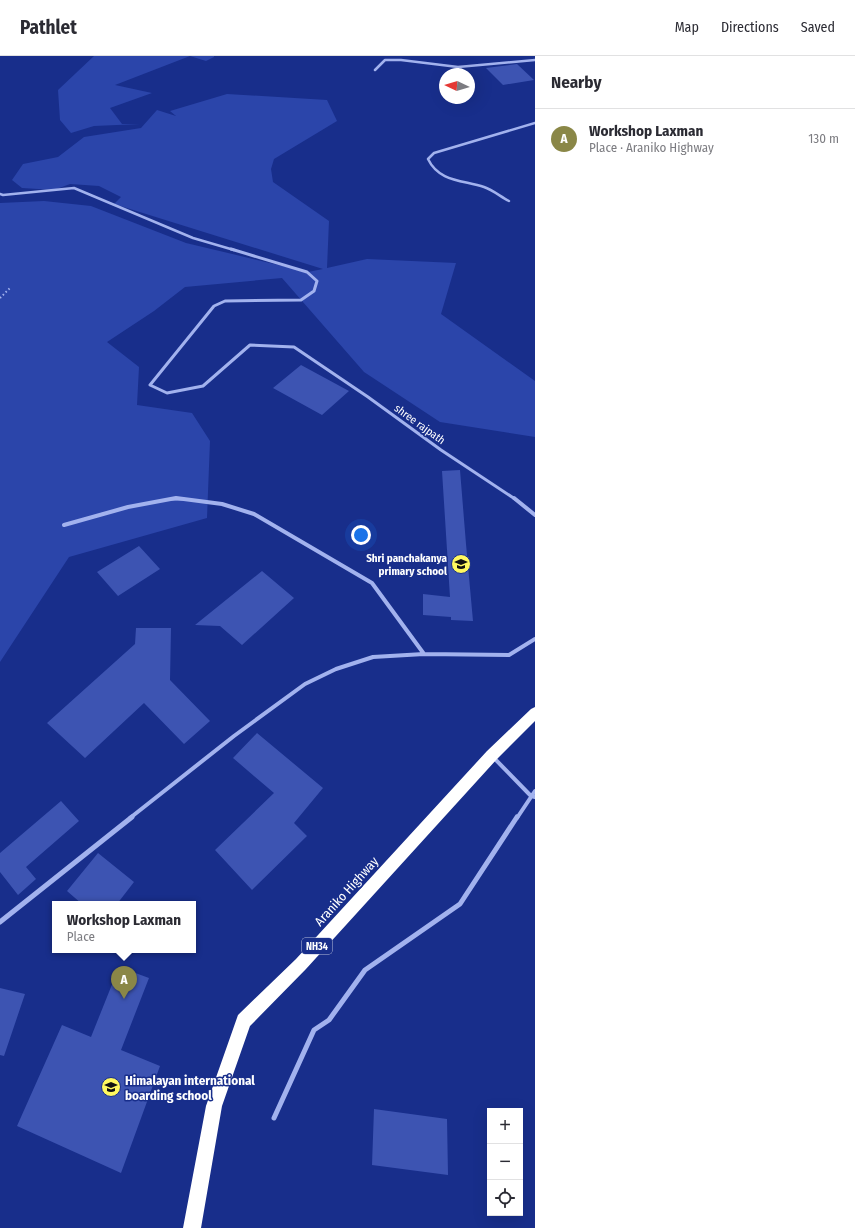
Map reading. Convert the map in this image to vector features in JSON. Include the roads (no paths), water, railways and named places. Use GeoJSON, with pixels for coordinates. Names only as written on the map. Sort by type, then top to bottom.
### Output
{"type":"FeatureCollection","features":[{"type":"Feature","properties":{"kind":"highway","name":"Araniko Highway"},"geometry":{"type":"LineString","coordinates":[[192,1228],[214,1106],[244,1021],[301,964],[492,755],[535,713]]}},
{"type":"Feature","properties":{"kind":"street"},"geometry":{"type":"LineString","coordinates":[[518,56],[525,60]]}},
{"type":"Feature","properties":{"kind":"street"},"geometry":{"type":"LineString","coordinates":[[375,70],[385,60],[401,60],[458,67],[535,60]]}},
{"type":"Feature","properties":{"kind":"street"},"geometry":{"type":"LineString","coordinates":[[509,201],[486,188],[442,176],[430,167],[428,159],[434,153],[535,123]]}},
{"type":"Feature","properties":{"kind":"street","name":"shree rajpath"},"geometry":{"type":"LineString","coordinates":[[0,194],[74,188],[192,238],[307,272],[317,281],[314,291],[301,300],[225,301],[214,306],[150,385],[166,393],[203,386],[250,345],[294,347],[368,397],[440,450],[508,493],[535,515]]}},
{"type":"Feature","properties":{"kind":"street"},"geometry":{"type":"LineString","coordinates":[[64,525],[128,507],[176,498],[222,504],[254,514],[372,583],[424,654]]}},
{"type":"Feature","properties":{"kind":"street"},"geometry":{"type":"LineString","coordinates":[[0,922],[234,736],[306,684],[336,669],[373,658],[424,654],[508,655],[535,639]]}},
{"type":"Feature","properties":{"kind":"street"},"geometry":{"type":"LineString","coordinates":[[492,755],[533,796]]}},
{"type":"Feature","properties":{"kind":"street"},"geometry":{"type":"LineString","coordinates":[[274,1118],[314,1030],[329,1020],[365,970],[460,904],[535,791]]}},
{"type":"Feature","properties":{"kind":"place","name":"Shri panchakanya primary school"},"geometry":{"type":"Point","coordinates":[461,564]}},
{"type":"Feature","properties":{"kind":"place","name":"Workshop Laxman"},"geometry":{"type":"Point","coordinates":[124,999]}},
{"type":"Feature","properties":{"kind":"place","name":"Himalayan international boarding school"},"geometry":{"type":"Point","coordinates":[111,1087]}}]}
